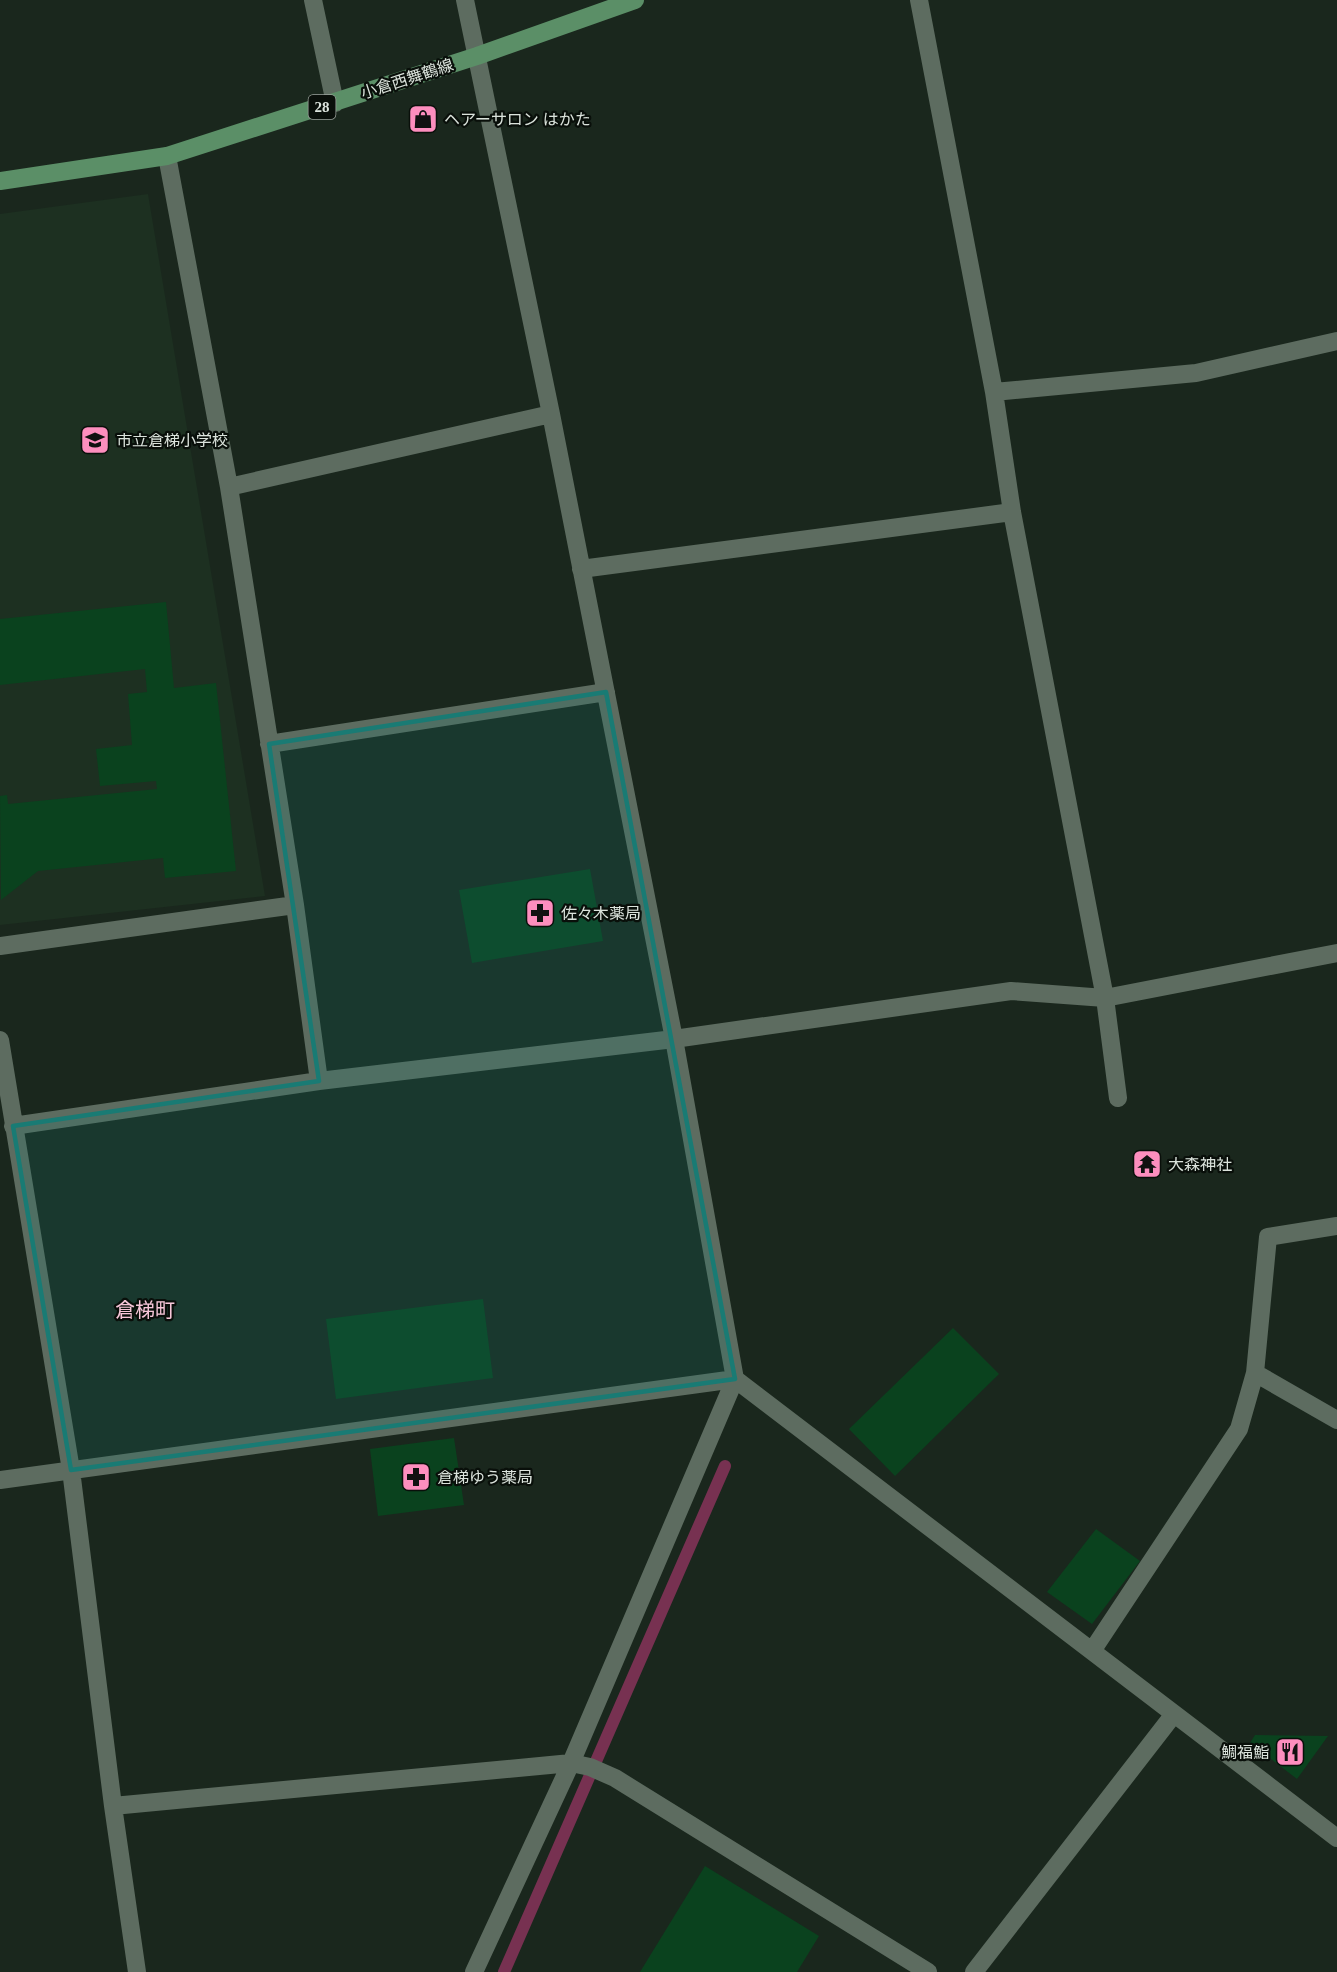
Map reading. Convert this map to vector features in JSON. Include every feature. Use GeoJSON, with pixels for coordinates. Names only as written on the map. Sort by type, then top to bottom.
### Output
{"type":"FeatureCollection","features":[{"type":"Feature","properties":{"kind":"main road","name":"小倉西舞鶴線"},"geometry":{"type":"LineString","coordinates":[[0,181],[167,156],[477,56],[635,0]]}},
{"type":"Feature","properties":{"kind":"street"},"geometry":{"type":"LineString","coordinates":[[313,0],[335,103]]}},
{"type":"Feature","properties":{"kind":"street"},"geometry":{"type":"LineString","coordinates":[[465,0],[551,414],[674,1039],[735,1379],[571,1763],[474,1972]]}},
{"type":"Feature","properties":{"kind":"street"},"geometry":{"type":"LineString","coordinates":[[919,0],[994,392],[1012,512],[1105,998],[1118,1098]]}},
{"type":"Feature","properties":{"kind":"street"},"geometry":{"type":"LineString","coordinates":[[167,156],[229,487],[295,905],[319,1081]]}},
{"type":"Feature","properties":{"kind":"street"},"geometry":{"type":"LineString","coordinates":[[994,392],[1196,373],[1337,341]]}},
{"type":"Feature","properties":{"kind":"street"},"geometry":{"type":"LineString","coordinates":[[229,487],[551,414]]}},
{"type":"Feature","properties":{"kind":"street"},"geometry":{"type":"LineString","coordinates":[[581,569],[1012,512]]}},
{"type":"Feature","properties":{"kind":"street"},"geometry":{"type":"LineString","coordinates":[[269,744],[606,692]]}},
{"type":"Feature","properties":{"kind":"street"},"geometry":{"type":"LineString","coordinates":[[0,946],[295,905]]}},
{"type":"Feature","properties":{"kind":"street"},"geometry":{"type":"LineString","coordinates":[[13,1126],[319,1081],[674,1039],[1011,991],[1105,998],[1337,953]]}},
{"type":"Feature","properties":{"kind":"street"},"geometry":{"type":"LineString","coordinates":[[0,1040],[70,1470],[112,1806],[137,1972]]}},
{"type":"Feature","properties":{"kind":"street"},"geometry":{"type":"LineString","coordinates":[[1092,1651],[1239,1429],[1255,1373],[1268,1237],[1337,1226]]}},
{"type":"Feature","properties":{"kind":"street"},"geometry":{"type":"LineString","coordinates":[[1255,1373],[1337,1420]]}},
{"type":"Feature","properties":{"kind":"street"},"geometry":{"type":"LineString","coordinates":[[0,1480],[735,1379],[1337,1838]]}},
{"type":"Feature","properties":{"kind":"street"},"geometry":{"type":"LineString","coordinates":[[974,1972],[1174,1714]]}},
{"type":"Feature","properties":{"kind":"street"},"geometry":{"type":"LineString","coordinates":[[112,1806],[571,1763],[590,1767],[615,1778],[928,1972]]}},
{"type":"Feature","properties":{"kind":"highlighted area"},"geometry":{"type":"Polygon","coordinates":[[[606,692],[735,1379],[71,1470],[13,1126],[319,1081],[269,744],[606,692]]]}},
{"type":"Feature","properties":{"kind":"shaded area","name":"市立倉梯小学校"},"geometry":{"type":"Polygon","coordinates":[[[148,194],[265,896],[0,925],[0,214],[148,194]]]}},
{"type":"Feature","properties":{"kind":"building"},"geometry":{"type":"Polygon","coordinates":[[[166,602],[174,688],[216,683],[236,871],[165,878],[163,858],[38,871],[1,900],[0,796],[7,795],[8,804],[157,789],[156,781],[100,786],[96,749],[132,745],[128,694],[147,692],[145,669],[0,685],[0,619],[166,602]]]}},
{"type":"Feature","properties":{"kind":"building"},"geometry":{"type":"Polygon","coordinates":[[[590,869],[603,941],[472,963],[459,890],[590,869]]]}},
{"type":"Feature","properties":{"kind":"building"},"geometry":{"type":"Polygon","coordinates":[[[483,1299],[493,1378],[336,1399],[326,1319],[483,1299]]]}},
{"type":"Feature","properties":{"kind":"building"},"geometry":{"type":"Polygon","coordinates":[[[953,1328],[999,1374],[895,1476],[849,1429],[953,1328]]]}},
{"type":"Feature","properties":{"kind":"building","name":"倉梯ゆう薬局"},"geometry":{"type":"Polygon","coordinates":[[[454,1438],[464,1505],[378,1516],[370,1449],[454,1438]]]}},
{"type":"Feature","properties":{"kind":"building"},"geometry":{"type":"Polygon","coordinates":[[[1096,1529],[1140,1561],[1092,1624],[1047,1592],[1096,1529]]]}},
{"type":"Feature","properties":{"kind":"building"},"geometry":{"type":"Polygon","coordinates":[[[1255,1735],[1328,1736],[1297,1779],[1250,1743],[1255,1735]]]}},
{"type":"Feature","properties":{"kind":"building"},"geometry":{"type":"Polygon","coordinates":[[[705,1866],[819,1936],[797,1972],[640,1972],[705,1866]]]}},
{"type":"Feature","properties":{"kind":"waterway"},"geometry":{"type":"LineString","coordinates":[[504,1972],[725,1466]]}},
{"type":"Feature","properties":{"kind":"place","name":"ヘアーサロン はかた"},"geometry":{"type":"Point","coordinates":[423,119]}},
{"type":"Feature","properties":{"kind":"place","name":"市立倉梯小学校"},"geometry":{"type":"Point","coordinates":[95,440]}},
{"type":"Feature","properties":{"kind":"place","name":"佐々木薬局"},"geometry":{"type":"Point","coordinates":[540,913]}},
{"type":"Feature","properties":{"kind":"place","name":"大森神社"},"geometry":{"type":"Point","coordinates":[1147,1164]}},
{"type":"Feature","properties":{"kind":"place","name":"倉梯ゆう薬局"},"geometry":{"type":"Point","coordinates":[416,1477]}},
{"type":"Feature","properties":{"kind":"place","name":"鯛福鮨"},"geometry":{"type":"Point","coordinates":[1290,1752]}},
{"type":"Feature","properties":{"kind":"district","name":"倉梯町"},"geometry":{"type":"Point","coordinates":[145,1310]}}]}
